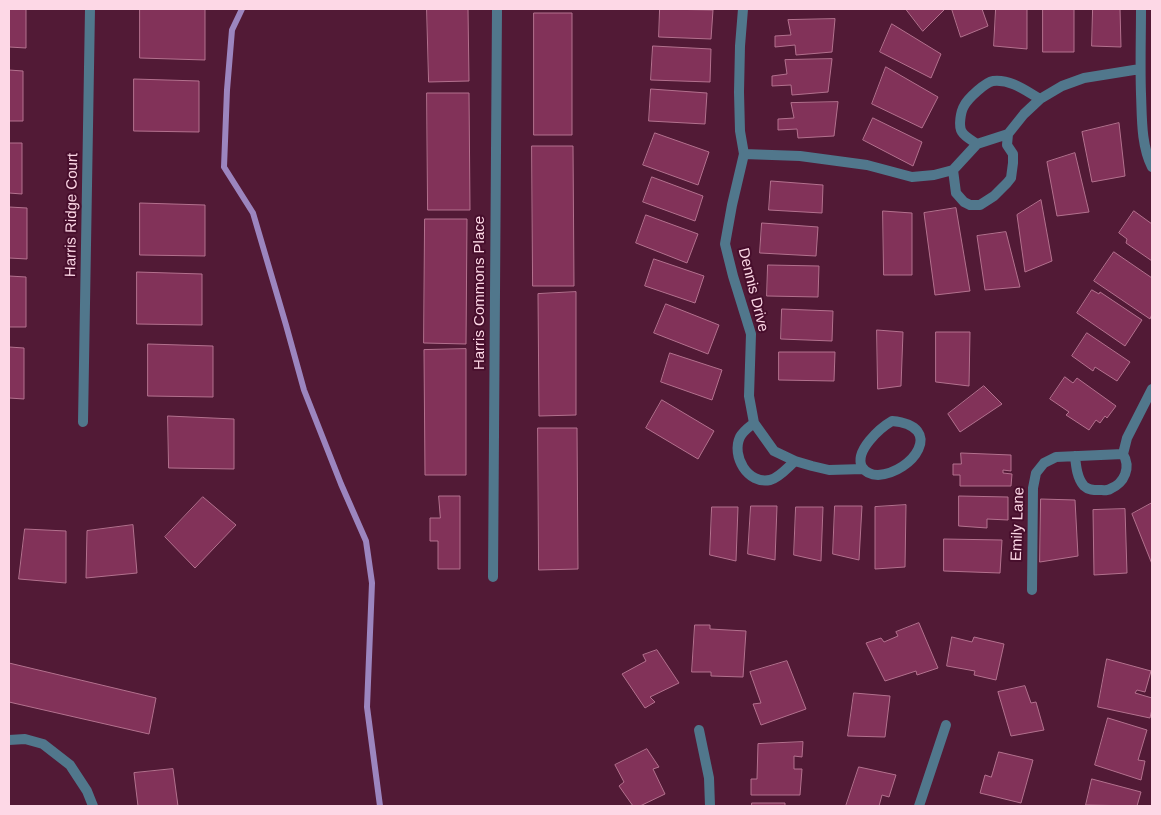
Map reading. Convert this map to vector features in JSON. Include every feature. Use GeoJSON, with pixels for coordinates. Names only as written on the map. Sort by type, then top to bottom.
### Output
{"type":"FeatureCollection","features":[{"type":"Feature","properties":{"kind":"street","name":"Harris Ridge Court"},"geometry":{"type":"LineString","coordinates":[[83,422],[90,9]]}},
{"type":"Feature","properties":{"kind":"street","name":"Harris Commons Place"},"geometry":{"type":"LineString","coordinates":[[493,577],[497,9]]}},
{"type":"Feature","properties":{"kind":"street","name":"Dennis Drive"},"geometry":{"type":"LineString","coordinates":[[743,9],[739,92],[740,131],[744,154],[725,244],[751,334],[749,396],[754,423],[774,451],[795,461],[829,470],[863,469]]}},
{"type":"Feature","properties":{"kind":"street"},"geometry":{"type":"LineString","coordinates":[[1141,9],[1140,70],[1142,130],[1152,167]]}},
{"type":"Feature","properties":{"kind":"street"},"geometry":{"type":"LineString","coordinates":[[744,154],[800,156],[867,165],[912,177],[934,175],[953,170],[977,144],[1008,134],[1024,114],[1040,99],[1062,86],[1084,78],[1140,70]]}},
{"type":"Feature","properties":{"kind":"street"},"geometry":{"type":"LineString","coordinates":[[977,144],[962,131],[960,125],[964,105],[974,94],[992,81],[1015,84],[1040,99]]}},
{"type":"Feature","properties":{"kind":"street"},"geometry":{"type":"LineString","coordinates":[[953,170],[956,193],[964,202],[970,205],[980,205],[994,196],[1011,178],[1013,163],[1012,154],[1007,145],[1008,134]]}},
{"type":"Feature","properties":{"kind":"street"},"geometry":{"type":"LineString","coordinates":[[1075,456],[1076,471],[1084,485],[1092,490],[1109,490],[1121,482],[1125,476],[1127,466],[1123,454],[1127,438],[1152,389]]}},
{"type":"Feature","properties":{"kind":"street"},"geometry":{"type":"LineString","coordinates":[[892,421],[901,422],[912,425],[918,431],[921,438],[920,446],[913,458],[903,467],[885,474],[876,475],[868,474],[863,469],[860,462],[861,456],[874,435],[883,426],[892,421]]}},
{"type":"Feature","properties":{"kind":"street"},"geometry":{"type":"LineString","coordinates":[[754,423],[740,438],[738,449],[739,459],[744,469],[751,476],[762,481],[774,479],[795,461]]}},
{"type":"Feature","properties":{"kind":"street","name":"Emily Lane"},"geometry":{"type":"LineString","coordinates":[[1032,590],[1032,488],[1036,474],[1044,463],[1056,457],[1123,454]]}},
{"type":"Feature","properties":{"kind":"street"},"geometry":{"type":"LineString","coordinates":[[919,806],[946,725]]}},
{"type":"Feature","properties":{"kind":"street"},"geometry":{"type":"LineString","coordinates":[[699,730],[709,778],[710,806]]}},
{"type":"Feature","properties":{"kind":"street"},"geometry":{"type":"LineString","coordinates":[[9,740],[25,739],[43,744],[70,765],[87,791],[93,806]]}},
{"type":"Feature","properties":{"kind":"building"},"geometry":{"type":"Polygon","coordinates":[[[9,9],[26,9],[26,48],[9,47],[9,9]]]}},
{"type":"Feature","properties":{"kind":"building"},"geometry":{"type":"Polygon","coordinates":[[[140,9],[205,9],[205,60],[140,58],[140,9]]]}},
{"type":"Feature","properties":{"kind":"building"},"geometry":{"type":"Polygon","coordinates":[[[427,9],[468,9],[469,81],[429,82],[427,9]]]}},
{"type":"Feature","properties":{"kind":"building"},"geometry":{"type":"Polygon","coordinates":[[[660,9],[713,10],[711,39],[659,37],[660,9]]]}},
{"type":"Feature","properties":{"kind":"building"},"geometry":{"type":"Polygon","coordinates":[[[906,9],[945,9],[923,31],[906,9]]]}},
{"type":"Feature","properties":{"kind":"building"},"geometry":{"type":"Polygon","coordinates":[[[952,9],[982,9],[988,26],[961,37],[952,9]]]}},
{"type":"Feature","properties":{"kind":"building"},"geometry":{"type":"Polygon","coordinates":[[[996,9],[1027,9],[1027,49],[994,46],[996,9]]]}},
{"type":"Feature","properties":{"kind":"building"},"geometry":{"type":"Polygon","coordinates":[[[1043,9],[1074,9],[1074,52],[1043,52],[1043,9]]]}},
{"type":"Feature","properties":{"kind":"building"},"geometry":{"type":"Polygon","coordinates":[[[1093,9],[1120,9],[1121,47],[1092,46],[1093,9]]]}},
{"type":"Feature","properties":{"kind":"building"},"geometry":{"type":"Polygon","coordinates":[[[534,13],[572,13],[572,135],[534,135],[534,13]]]}},
{"type":"Feature","properties":{"kind":"building"},"geometry":{"type":"Polygon","coordinates":[[[835,19],[832,52],[796,55],[795,45],[775,47],[775,36],[791,35],[788,20],[835,19]]]}},
{"type":"Feature","properties":{"kind":"building"},"geometry":{"type":"Polygon","coordinates":[[[892,24],[941,54],[931,78],[880,52],[892,24]]]}},
{"type":"Feature","properties":{"kind":"building"},"geometry":{"type":"Polygon","coordinates":[[[653,46],[711,49],[710,82],[651,80],[653,46]]]}},
{"type":"Feature","properties":{"kind":"building"},"geometry":{"type":"Polygon","coordinates":[[[832,59],[828,92],[792,95],[791,85],[772,86],[772,76],[787,74],[785,60],[832,59]]]}},
{"type":"Feature","properties":{"kind":"building"},"geometry":{"type":"Polygon","coordinates":[[[886,67],[938,97],[922,128],[872,104],[886,67]]]}},
{"type":"Feature","properties":{"kind":"building"},"geometry":{"type":"Polygon","coordinates":[[[9,70],[23,71],[23,121],[9,121],[9,70]]]}},
{"type":"Feature","properties":{"kind":"building"},"geometry":{"type":"Polygon","coordinates":[[[134,79],[199,81],[199,132],[134,131],[134,79]]]}},
{"type":"Feature","properties":{"kind":"building"},"geometry":{"type":"Polygon","coordinates":[[[651,89],[707,93],[705,124],[649,121],[651,89]]]}},
{"type":"Feature","properties":{"kind":"building"},"geometry":{"type":"Polygon","coordinates":[[[427,93],[469,93],[470,210],[428,210],[427,93]]]}},
{"type":"Feature","properties":{"kind":"building"},"geometry":{"type":"Polygon","coordinates":[[[838,102],[834,136],[798,138],[797,129],[778,130],[778,119],[794,118],[791,103],[838,102]]]}},
{"type":"Feature","properties":{"kind":"building"},"geometry":{"type":"Polygon","coordinates":[[[873,118],[922,142],[913,166],[863,140],[873,118]]]}},
{"type":"Feature","properties":{"kind":"building"},"geometry":{"type":"Polygon","coordinates":[[[1119,123],[1125,176],[1092,182],[1082,132],[1119,123]]]}},
{"type":"Feature","properties":{"kind":"building"},"geometry":{"type":"Polygon","coordinates":[[[655,133],[709,152],[698,185],[643,165],[655,133]]]}},
{"type":"Feature","properties":{"kind":"building"},"geometry":{"type":"Polygon","coordinates":[[[9,143],[22,143],[22,194],[9,193],[9,143]]]}},
{"type":"Feature","properties":{"kind":"building"},"geometry":{"type":"Polygon","coordinates":[[[532,146],[573,146],[574,286],[533,286],[532,146]]]}},
{"type":"Feature","properties":{"kind":"building"},"geometry":{"type":"Polygon","coordinates":[[[1075,153],[1089,212],[1057,216],[1047,162],[1075,153]]]}},
{"type":"Feature","properties":{"kind":"building"},"geometry":{"type":"Polygon","coordinates":[[[652,177],[703,196],[695,221],[643,202],[652,177]]]}},
{"type":"Feature","properties":{"kind":"building"},"geometry":{"type":"Polygon","coordinates":[[[771,181],[823,185],[822,213],[769,210],[771,181]]]}},
{"type":"Feature","properties":{"kind":"building"},"geometry":{"type":"Polygon","coordinates":[[[1041,200],[1052,261],[1025,272],[1017,215],[1041,200]]]}},
{"type":"Feature","properties":{"kind":"building"},"geometry":{"type":"Polygon","coordinates":[[[140,203],[205,205],[205,256],[140,255],[140,203]]]}},
{"type":"Feature","properties":{"kind":"building"},"geometry":{"type":"Polygon","coordinates":[[[9,207],[27,208],[27,259],[9,258],[9,207]]]}},
{"type":"Feature","properties":{"kind":"building"},"geometry":{"type":"Polygon","coordinates":[[[956,208],[970,291],[935,295],[924,213],[956,208]]]}},
{"type":"Feature","properties":{"kind":"building"},"geometry":{"type":"Polygon","coordinates":[[[883,211],[912,213],[912,275],[884,275],[883,211]]]}},
{"type":"Feature","properties":{"kind":"building"},"geometry":{"type":"Polygon","coordinates":[[[1134,211],[1152,224],[1152,261],[1126,243],[1127,239],[1119,233],[1134,211]]]}},
{"type":"Feature","properties":{"kind":"building"},"geometry":{"type":"Polygon","coordinates":[[[646,215],[698,234],[687,263],[636,243],[646,215]]]}},
{"type":"Feature","properties":{"kind":"building"},"geometry":{"type":"Polygon","coordinates":[[[425,219],[467,219],[466,344],[424,343],[425,219]]]}},
{"type":"Feature","properties":{"kind":"building"},"geometry":{"type":"Polygon","coordinates":[[[762,223],[818,227],[816,256],[760,253],[762,223]]]}},
{"type":"Feature","properties":{"kind":"building"},"geometry":{"type":"Polygon","coordinates":[[[1006,232],[1020,287],[985,290],[977,236],[1006,232]]]}},
{"type":"Feature","properties":{"kind":"building"},"geometry":{"type":"Polygon","coordinates":[[[1114,252],[1152,278],[1152,314],[1150,319],[1094,281],[1114,252]]]}},
{"type":"Feature","properties":{"kind":"building"},"geometry":{"type":"Polygon","coordinates":[[[654,259],[704,276],[695,303],[645,286],[654,259]]]}},
{"type":"Feature","properties":{"kind":"building"},"geometry":{"type":"Polygon","coordinates":[[[768,265],[819,266],[818,297],[767,296],[768,265]]]}},
{"type":"Feature","properties":{"kind":"building"},"geometry":{"type":"Polygon","coordinates":[[[137,272],[202,274],[202,325],[137,324],[137,272]]]}},
{"type":"Feature","properties":{"kind":"building"},"geometry":{"type":"Polygon","coordinates":[[[9,276],[26,277],[26,327],[9,327],[9,276]]]}},
{"type":"Feature","properties":{"kind":"building"},"geometry":{"type":"Polygon","coordinates":[[[1092,290],[1099,294],[1100,292],[1142,320],[1125,346],[1077,313],[1092,290]]]}},
{"type":"Feature","properties":{"kind":"building"},"geometry":{"type":"Polygon","coordinates":[[[576,292],[576,415],[539,416],[538,294],[576,292]]]}},
{"type":"Feature","properties":{"kind":"building"},"geometry":{"type":"Polygon","coordinates":[[[666,304],[719,325],[708,354],[654,333],[666,304]]]}},
{"type":"Feature","properties":{"kind":"building"},"geometry":{"type":"Polygon","coordinates":[[[782,309],[833,311],[832,341],[781,339],[782,309]]]}},
{"type":"Feature","properties":{"kind":"building"},"geometry":{"type":"Polygon","coordinates":[[[877,330],[903,332],[901,386],[878,389],[877,330]]]}},
{"type":"Feature","properties":{"kind":"building"},"geometry":{"type":"Polygon","coordinates":[[[936,332],[970,332],[969,386],[936,382],[936,332]]]}},
{"type":"Feature","properties":{"kind":"building"},"geometry":{"type":"Polygon","coordinates":[[[1087,333],[1130,362],[1117,381],[1095,367],[1093,371],[1072,356],[1087,333]]]}},
{"type":"Feature","properties":{"kind":"building"},"geometry":{"type":"Polygon","coordinates":[[[148,344],[213,346],[213,397],[148,396],[148,344]]]}},
{"type":"Feature","properties":{"kind":"building"},"geometry":{"type":"Polygon","coordinates":[[[9,347],[24,348],[24,399],[9,398],[9,347]]]}},
{"type":"Feature","properties":{"kind":"building"},"geometry":{"type":"Polygon","coordinates":[[[466,349],[466,475],[425,475],[424,350],[466,349]]]}},
{"type":"Feature","properties":{"kind":"building"},"geometry":{"type":"Polygon","coordinates":[[[779,352],[835,352],[834,381],[779,380],[779,352]]]}},
{"type":"Feature","properties":{"kind":"building"},"geometry":{"type":"Polygon","coordinates":[[[670,353],[722,370],[712,400],[661,382],[670,353]]]}},
{"type":"Feature","properties":{"kind":"building"},"geometry":{"type":"Polygon","coordinates":[[[1065,377],[1073,383],[1077,378],[1116,406],[1107,418],[1105,416],[1100,423],[1096,420],[1089,430],[1066,415],[1069,412],[1050,399],[1065,377]]]}},
{"type":"Feature","properties":{"kind":"building"},"geometry":{"type":"Polygon","coordinates":[[[984,386],[1002,404],[960,432],[948,414],[984,386]]]}},
{"type":"Feature","properties":{"kind":"building"},"geometry":{"type":"Polygon","coordinates":[[[662,400],[714,431],[698,459],[646,428],[662,400]]]}},
{"type":"Feature","properties":{"kind":"building"},"geometry":{"type":"Polygon","coordinates":[[[168,416],[234,419],[234,469],[169,468],[168,416]]]}},
{"type":"Feature","properties":{"kind":"building"},"geometry":{"type":"Polygon","coordinates":[[[538,428],[577,428],[578,569],[539,570],[538,428]]]}},
{"type":"Feature","properties":{"kind":"building"},"geometry":{"type":"Polygon","coordinates":[[[961,453],[1011,455],[1011,471],[1003,470],[1003,473],[1012,474],[1011,486],[960,486],[960,475],[953,475],[953,464],[961,464],[961,453]]]}},
{"type":"Feature","properties":{"kind":"building"},"geometry":{"type":"Polygon","coordinates":[[[439,496],[460,496],[460,569],[438,569],[438,541],[430,541],[430,518],[440,518],[439,496]]]}},
{"type":"Feature","properties":{"kind":"building"},"geometry":{"type":"Polygon","coordinates":[[[959,496],[1008,497],[1008,520],[987,519],[987,528],[959,526],[959,496]]]}},
{"type":"Feature","properties":{"kind":"building"},"geometry":{"type":"Polygon","coordinates":[[[203,497],[236,525],[195,568],[165,537],[203,497]]]}},
{"type":"Feature","properties":{"kind":"building"},"geometry":{"type":"Polygon","coordinates":[[[1041,499],[1075,500],[1078,556],[1040,562],[1041,499]]]}},
{"type":"Feature","properties":{"kind":"building"},"geometry":{"type":"Polygon","coordinates":[[[1152,503],[1152,564],[1132,514],[1152,503]]]}},
{"type":"Feature","properties":{"kind":"building"},"geometry":{"type":"Polygon","coordinates":[[[906,505],[905,567],[875,569],[875,507],[906,505]]]}},
{"type":"Feature","properties":{"kind":"building"},"geometry":{"type":"Polygon","coordinates":[[[751,506],[777,506],[775,560],[748,554],[751,506]]]}},
{"type":"Feature","properties":{"kind":"building"},"geometry":{"type":"Polygon","coordinates":[[[835,506],[862,506],[859,560],[833,554],[835,506]]]}},
{"type":"Feature","properties":{"kind":"building"},"geometry":{"type":"Polygon","coordinates":[[[712,507],[738,507],[736,561],[710,555],[712,507]]]}},
{"type":"Feature","properties":{"kind":"building"},"geometry":{"type":"Polygon","coordinates":[[[796,507],[823,507],[821,561],[794,555],[796,507]]]}},
{"type":"Feature","properties":{"kind":"building"},"geometry":{"type":"Polygon","coordinates":[[[1125,509],[1127,573],[1094,575],[1093,510],[1125,509]]]}},
{"type":"Feature","properties":{"kind":"building"},"geometry":{"type":"Polygon","coordinates":[[[133,525],[137,573],[86,578],[87,531],[133,525]]]}},
{"type":"Feature","properties":{"kind":"building"},"geometry":{"type":"Polygon","coordinates":[[[25,529],[66,531],[66,583],[19,579],[25,529]]]}},
{"type":"Feature","properties":{"kind":"building"},"geometry":{"type":"Polygon","coordinates":[[[944,539],[1002,540],[1000,573],[944,571],[944,539]]]}},
{"type":"Feature","properties":{"kind":"building"},"geometry":{"type":"Polygon","coordinates":[[[919,623],[938,668],[917,675],[916,671],[885,681],[866,643],[881,638],[884,642],[898,636],[896,632],[919,623]]]}},
{"type":"Feature","properties":{"kind":"building"},"geometry":{"type":"Polygon","coordinates":[[[695,625],[710,625],[710,629],[746,631],[743,677],[711,676],[711,672],[692,672],[695,625]]]}},
{"type":"Feature","properties":{"kind":"building"},"geometry":{"type":"Polygon","coordinates":[[[952,637],[972,642],[974,637],[1004,644],[996,680],[974,675],[975,671],[947,666],[952,637]]]}},
{"type":"Feature","properties":{"kind":"building"},"geometry":{"type":"Polygon","coordinates":[[[657,650],[679,683],[650,697],[655,702],[645,708],[622,674],[646,661],[643,655],[657,650]]]}},
{"type":"Feature","properties":{"kind":"building"},"geometry":{"type":"Polygon","coordinates":[[[1107,659],[1151,671],[1145,692],[1137,690],[1135,693],[1152,698],[1150,718],[1098,707],[1107,659]]]}},
{"type":"Feature","properties":{"kind":"building"},"geometry":{"type":"Polygon","coordinates":[[[787,661],[806,709],[761,725],[753,704],[761,703],[750,672],[787,661]]]}},
{"type":"Feature","properties":{"kind":"building"},"geometry":{"type":"Polygon","coordinates":[[[9,663],[156,698],[149,734],[9,702],[9,663]]]}},
{"type":"Feature","properties":{"kind":"building"},"geometry":{"type":"Polygon","coordinates":[[[1025,686],[1031,703],[1036,702],[1044,730],[1011,736],[998,692],[1025,686]]]}},
{"type":"Feature","properties":{"kind":"building"},"geometry":{"type":"Polygon","coordinates":[[[854,693],[890,696],[885,737],[848,736],[854,693]]]}},
{"type":"Feature","properties":{"kind":"building"},"geometry":{"type":"Polygon","coordinates":[[[1108,718],[1147,730],[1138,760],[1145,761],[1141,780],[1095,765],[1108,718]]]}},
{"type":"Feature","properties":{"kind":"building"},"geometry":{"type":"Polygon","coordinates":[[[803,742],[802,757],[794,756],[794,769],[802,769],[800,795],[751,795],[751,779],[757,779],[758,744],[803,742]]]}},
{"type":"Feature","properties":{"kind":"building"},"geometry":{"type":"Polygon","coordinates":[[[647,749],[659,767],[653,769],[665,794],[640,806],[633,806],[619,786],[624,782],[615,765],[647,749]]]}},
{"type":"Feature","properties":{"kind":"building"},"geometry":{"type":"Polygon","coordinates":[[[999,752],[1033,760],[1021,803],[980,793],[985,775],[991,777],[999,752]]]}},
{"type":"Feature","properties":{"kind":"building"},"geometry":{"type":"Polygon","coordinates":[[[859,767],[896,775],[889,797],[882,795],[879,806],[846,806],[859,767]]]}},
{"type":"Feature","properties":{"kind":"building"},"geometry":{"type":"Polygon","coordinates":[[[173,769],[178,806],[138,806],[134,773],[173,769]]]}},
{"type":"Feature","properties":{"kind":"building"},"geometry":{"type":"Polygon","coordinates":[[[1092,779],[1141,792],[1137,806],[1086,805],[1092,779]]]}},
{"type":"Feature","properties":{"kind":"building"},"geometry":{"type":"Polygon","coordinates":[[[752,803],[785,803],[785,806],[752,806],[752,803]]]}},
{"type":"Feature","properties":{"kind":"waterway"},"geometry":{"type":"LineString","coordinates":[[242,9],[232,30],[224,167],[253,213],[304,390],[366,541],[372,583],[367,707],[380,806]]}}]}
